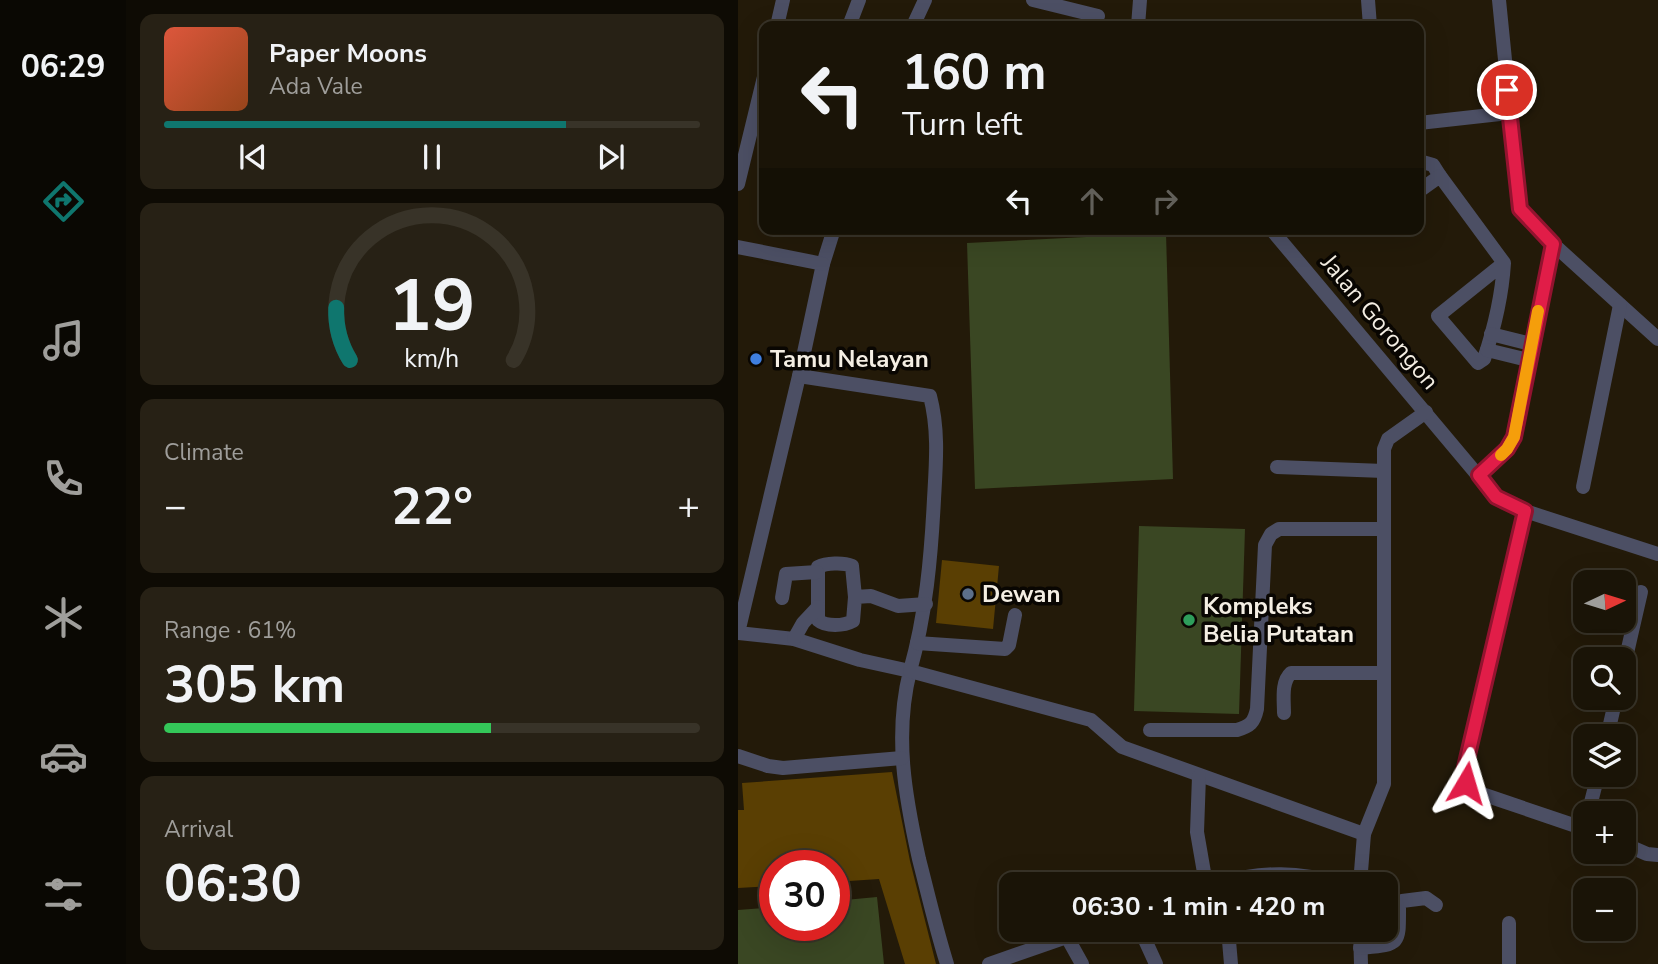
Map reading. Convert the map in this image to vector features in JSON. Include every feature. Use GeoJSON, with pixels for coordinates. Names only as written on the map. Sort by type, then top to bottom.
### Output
{"type":"FeatureCollection","features":[{"type":"Feature","properties":{"kind":"street"},"geometry":{"type":"LineString","coordinates":[[778,21],[783,0]]}},
{"type":"Feature","properties":{"kind":"street"},"geometry":{"type":"LineString","coordinates":[[851,21],[859,0]]}},
{"type":"Feature","properties":{"kind":"street"},"geometry":{"type":"LineString","coordinates":[[915,21],[925,0]]}},
{"type":"Feature","properties":{"kind":"street"},"geometry":{"type":"LineString","coordinates":[[1033,0],[1098,16]]}},
{"type":"Feature","properties":{"kind":"street"},"geometry":{"type":"LineString","coordinates":[[1138,21],[1140,0]]}},
{"type":"Feature","properties":{"kind":"street"},"geometry":{"type":"LineString","coordinates":[[1368,0],[1370,21]]}},
{"type":"Feature","properties":{"kind":"street"},"geometry":{"type":"LineString","coordinates":[[1499,0],[1520,209],[1553,244],[1657,339]]}},
{"type":"Feature","properties":{"kind":"street"},"geometry":{"type":"LineString","coordinates":[[738,184],[759,98]]}},
{"type":"Feature","properties":{"kind":"street"},"geometry":{"type":"LineString","coordinates":[[1424,122],[1509,113]]}},
{"type":"Feature","properties":{"kind":"street"},"geometry":{"type":"LineString","coordinates":[[1424,163],[1433,166],[1504,263],[1487,350],[1484,359],[1478,363],[1438,316],[1504,263]]}},
{"type":"Feature","properties":{"kind":"street"},"geometry":{"type":"LineString","coordinates":[[1424,187],[1440,176]]}},
{"type":"Feature","properties":{"kind":"street"},"geometry":{"type":"LineString","coordinates":[[832,235],[823,264],[738,633],[795,639],[860,660],[1091,720],[1122,747],[1364,834]]}},
{"type":"Feature","properties":{"kind":"street","name":"Jalan Gorongon"},"geometry":{"type":"LineString","coordinates":[[1276,235],[1496,497],[1525,511],[1657,554]]}},
{"type":"Feature","properties":{"kind":"street"},"geometry":{"type":"LineString","coordinates":[[1479,475],[1507,449],[1514,437],[1553,244]]}},
{"type":"Feature","properties":{"kind":"street"},"geometry":{"type":"LineString","coordinates":[[738,247],[823,264]]}},
{"type":"Feature","properties":{"kind":"street"},"geometry":{"type":"LineString","coordinates":[[1583,487],[1620,305]]}},
{"type":"Feature","properties":{"kind":"street"},"geometry":{"type":"LineString","coordinates":[[1491,334],[1531,344]]}},
{"type":"Feature","properties":{"kind":"street"},"geometry":{"type":"LineString","coordinates":[[1487,350],[1528,360]]}},
{"type":"Feature","properties":{"kind":"street"},"geometry":{"type":"LineString","coordinates":[[799,376],[930,396],[936,427],[937,456],[930,569],[917,643],[904,695],[902,758],[908,811],[947,964]]}},
{"type":"Feature","properties":{"kind":"street"},"geometry":{"type":"LineString","coordinates":[[1361,872],[1364,834],[1384,784],[1384,449],[1388,439],[1426,412]]}},
{"type":"Feature","properties":{"kind":"street"},"geometry":{"type":"LineString","coordinates":[[1278,467],[1384,471]]}},
{"type":"Feature","properties":{"kind":"street"},"geometry":{"type":"LineString","coordinates":[[1525,511],[1463,776],[1473,791],[1573,825]]}},
{"type":"Feature","properties":{"kind":"street"},"geometry":{"type":"LineString","coordinates":[[1150,730],[1237,730],[1255,721],[1265,545],[1271,534],[1279,529],[1384,529]]}},
{"type":"Feature","properties":{"kind":"street"},"geometry":{"type":"LineString","coordinates":[[822,565],[852,566],[855,597],[855,616],[849,623],[821,623],[818,620],[817,572],[822,565]]}},
{"type":"Feature","properties":{"kind":"street"},"geometry":{"type":"LineString","coordinates":[[782,598],[786,574],[817,572]]}},
{"type":"Feature","properties":{"kind":"street"},"geometry":{"type":"LineString","coordinates":[[1628,647],[1641,592]]}},
{"type":"Feature","properties":{"kind":"street"},"geometry":{"type":"LineString","coordinates":[[855,597],[871,596],[898,606],[925,604]]}},
{"type":"Feature","properties":{"kind":"street"},"geometry":{"type":"LineString","coordinates":[[795,639],[803,623],[818,607]]}},
{"type":"Feature","properties":{"kind":"street"},"geometry":{"type":"LineString","coordinates":[[917,643],[1005,649],[1009,645],[1015,615]]}},
{"type":"Feature","properties":{"kind":"street"},"geometry":{"type":"LineString","coordinates":[[1284,713],[1284,685],[1286,677],[1291,673],[1383,673]]}},
{"type":"Feature","properties":{"kind":"street"},"geometry":{"type":"LineString","coordinates":[[738,757],[783,768],[902,758]]}},
{"type":"Feature","properties":{"kind":"street"},"geometry":{"type":"LineString","coordinates":[[1199,776],[1197,832],[1204,872]]}},
{"type":"Feature","properties":{"kind":"street"},"geometry":{"type":"LineString","coordinates":[[1636,848],[1657,855]]}},
{"type":"Feature","properties":{"kind":"street"},"geometry":{"type":"LineString","coordinates":[[1360,948],[1391,945],[1397,941],[1399,905],[1402,901],[1426,898],[1436,905]]}},
{"type":"Feature","properties":{"kind":"street"},"geometry":{"type":"LineString","coordinates":[[1509,923],[1509,964]]}},
{"type":"Feature","properties":{"kind":"street"},"geometry":{"type":"LineString","coordinates":[[989,964],[1053,942]]}},
{"type":"Feature","properties":{"kind":"street"},"geometry":{"type":"LineString","coordinates":[[1070,942],[1082,964]]}},
{"type":"Feature","properties":{"kind":"street"},"geometry":{"type":"LineString","coordinates":[[1146,942],[1156,964]]}},
{"type":"Feature","properties":{"kind":"street"},"geometry":{"type":"LineString","coordinates":[[1229,942],[1231,964]]}},
{"type":"Feature","properties":{"kind":"street"},"geometry":{"type":"LineString","coordinates":[[1360,942],[1362,964]]}},
{"type":"Feature","properties":{"kind":"green space"},"geometry":{"type":"Polygon","coordinates":[[[1166,235],[1173,479],[975,489],[967,243],[1166,235]]]}},
{"type":"Feature","properties":{"kind":"green space","name":"Kompleks Belia Putatan"},"geometry":{"type":"Polygon","coordinates":[[[1139,526],[1245,529],[1239,714],[1134,711],[1139,526]]]}},
{"type":"Feature","properties":{"kind":"green space"},"geometry":{"type":"Polygon","coordinates":[[[877,897],[884,964],[738,964],[738,910],[759,908],[759,941],[850,941],[850,900],[877,897]]]}},
{"type":"Feature","properties":{"kind":"building","name":"Dewan"},"geometry":{"type":"Polygon","coordinates":[[[942,560],[999,566],[993,629],[936,623],[942,560]]]}},
{"type":"Feature","properties":{"kind":"building"},"geometry":{"type":"Polygon","coordinates":[[[892,772],[910,861],[936,964],[905,964],[879,879],[850,881],[850,850],[759,850],[759,887],[738,888],[738,810],[744,810],[742,783],[892,772]]]}},
{"type":"Feature","properties":{"kind":"slow traffic"},"geometry":{"type":"LineString","coordinates":[[1501,455],[1514,437],[1538,311]]}},
{"type":"Feature","properties":{"kind":"place","name":"Tamu Nelayan"},"geometry":{"type":"Point","coordinates":[756,359]}},
{"type":"Feature","properties":{"kind":"place","name":"Dewan"},"geometry":{"type":"Point","coordinates":[968,594]}},
{"type":"Feature","properties":{"kind":"place","name":"Kompleks Belia Putatan"},"geometry":{"type":"Point","coordinates":[1189,620]}},
{"type":"Feature","properties":{"kind":"route"},"geometry":{"type":"LineString","coordinates":[[1466,783],[1463,776],[1525,511],[1496,497],[1479,475],[1507,449],[1514,437],[1553,244],[1520,209],[1507,90]]}}]}
